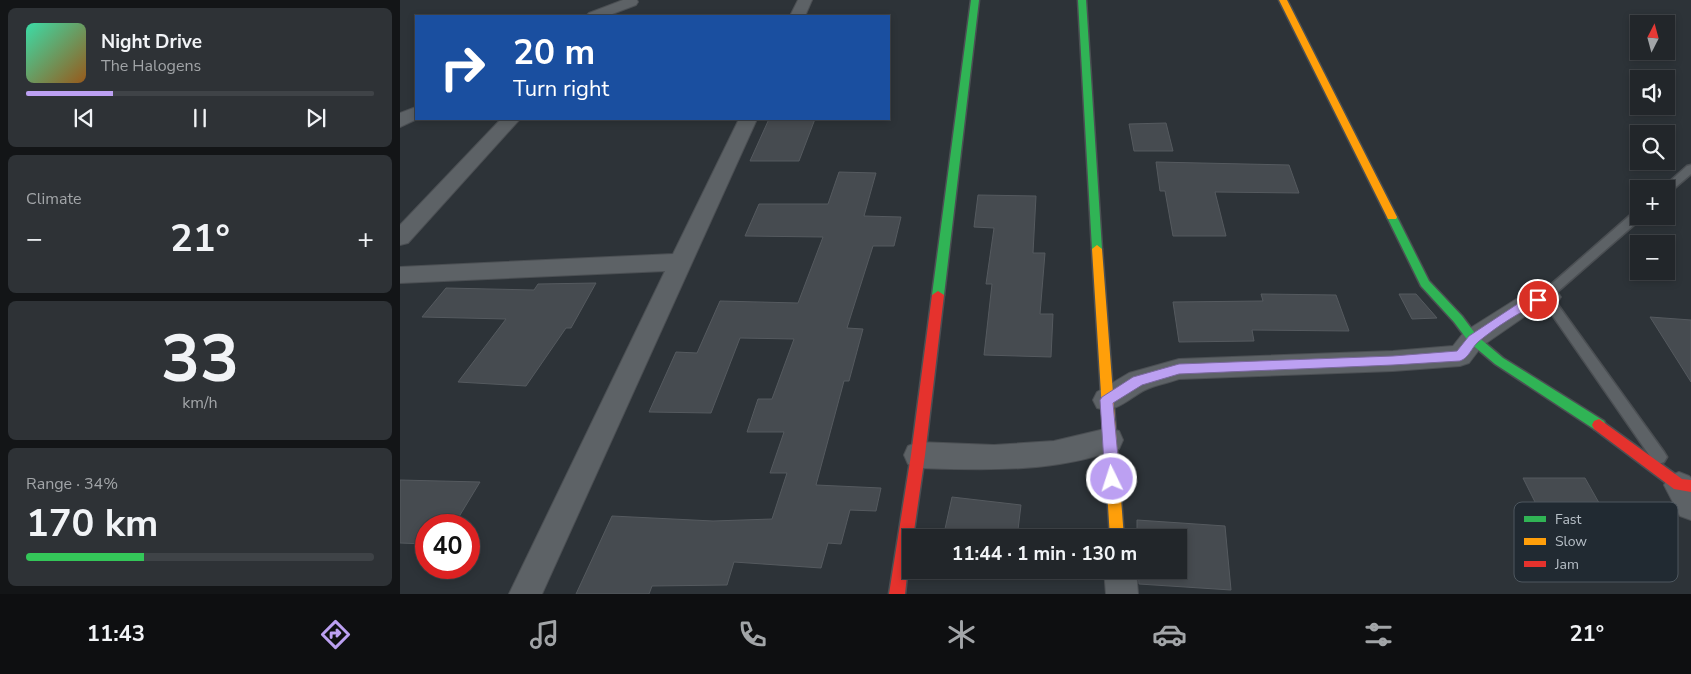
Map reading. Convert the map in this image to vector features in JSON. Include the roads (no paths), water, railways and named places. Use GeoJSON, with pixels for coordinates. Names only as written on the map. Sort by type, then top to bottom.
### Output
{"type":"FeatureCollection","features":[{"type":"Feature","properties":{"kind":"street"},"geometry":{"type":"LineString","coordinates":[[798,15],[805,0]]}},
{"type":"Feature","properties":{"kind":"street"},"geometry":{"type":"LineString","coordinates":[[897,594],[918,455],[975,0]]}},
{"type":"Feature","properties":{"kind":"street"},"geometry":{"type":"LineString","coordinates":[[1082,0],[1106,400],[1116,529]]}},
{"type":"Feature","properties":{"kind":"street"},"geometry":{"type":"LineString","coordinates":[[1283,0],[1425,283],[1458,319],[1473,339],[1499,360],[1586,415],[1687,492]]}},
{"type":"Feature","properties":{"kind":"street"},"geometry":{"type":"LineString","coordinates":[[597,15],[633,1]]}},
{"type":"Feature","properties":{"kind":"street"},"geometry":{"type":"LineString","coordinates":[[616,15],[633,1]]}},
{"type":"Feature","properties":{"kind":"street"},"geometry":{"type":"LineString","coordinates":[[400,122],[415,113]]}},
{"type":"Feature","properties":{"kind":"street"},"geometry":{"type":"LineString","coordinates":[[400,238],[510,120]]}},
{"type":"Feature","properties":{"kind":"street"},"geometry":{"type":"LineString","coordinates":[[525,594],[748,120]]}},
{"type":"Feature","properties":{"kind":"street"},"geometry":{"type":"LineString","coordinates":[[400,275],[680,262]]}},
{"type":"Feature","properties":{"kind":"street"},"geometry":{"type":"LineString","coordinates":[[1106,400],[1138,381],[1179,369],[1393,361],[1460,356],[1473,339],[1526,304],[1549,297]]}},
{"type":"Feature","properties":{"kind":"street"},"geometry":{"type":"LineString","coordinates":[[918,455],[994,458],[1054,453],[1109,440]]}},
{"type":"Feature","properties":{"kind":"street"},"geometry":{"type":"LineString","coordinates":[[1121,579],[1122,594]]}},
{"type":"Feature","properties":{"kind":"lane"},"geometry":{"type":"LineString","coordinates":[[1675,182],[1691,168]]}},
{"type":"Feature","properties":{"kind":"lane"},"geometry":{"type":"LineString","coordinates":[[1630,222],[1551,291],[1549,297],[1552,306],[1687,492]]}}]}
